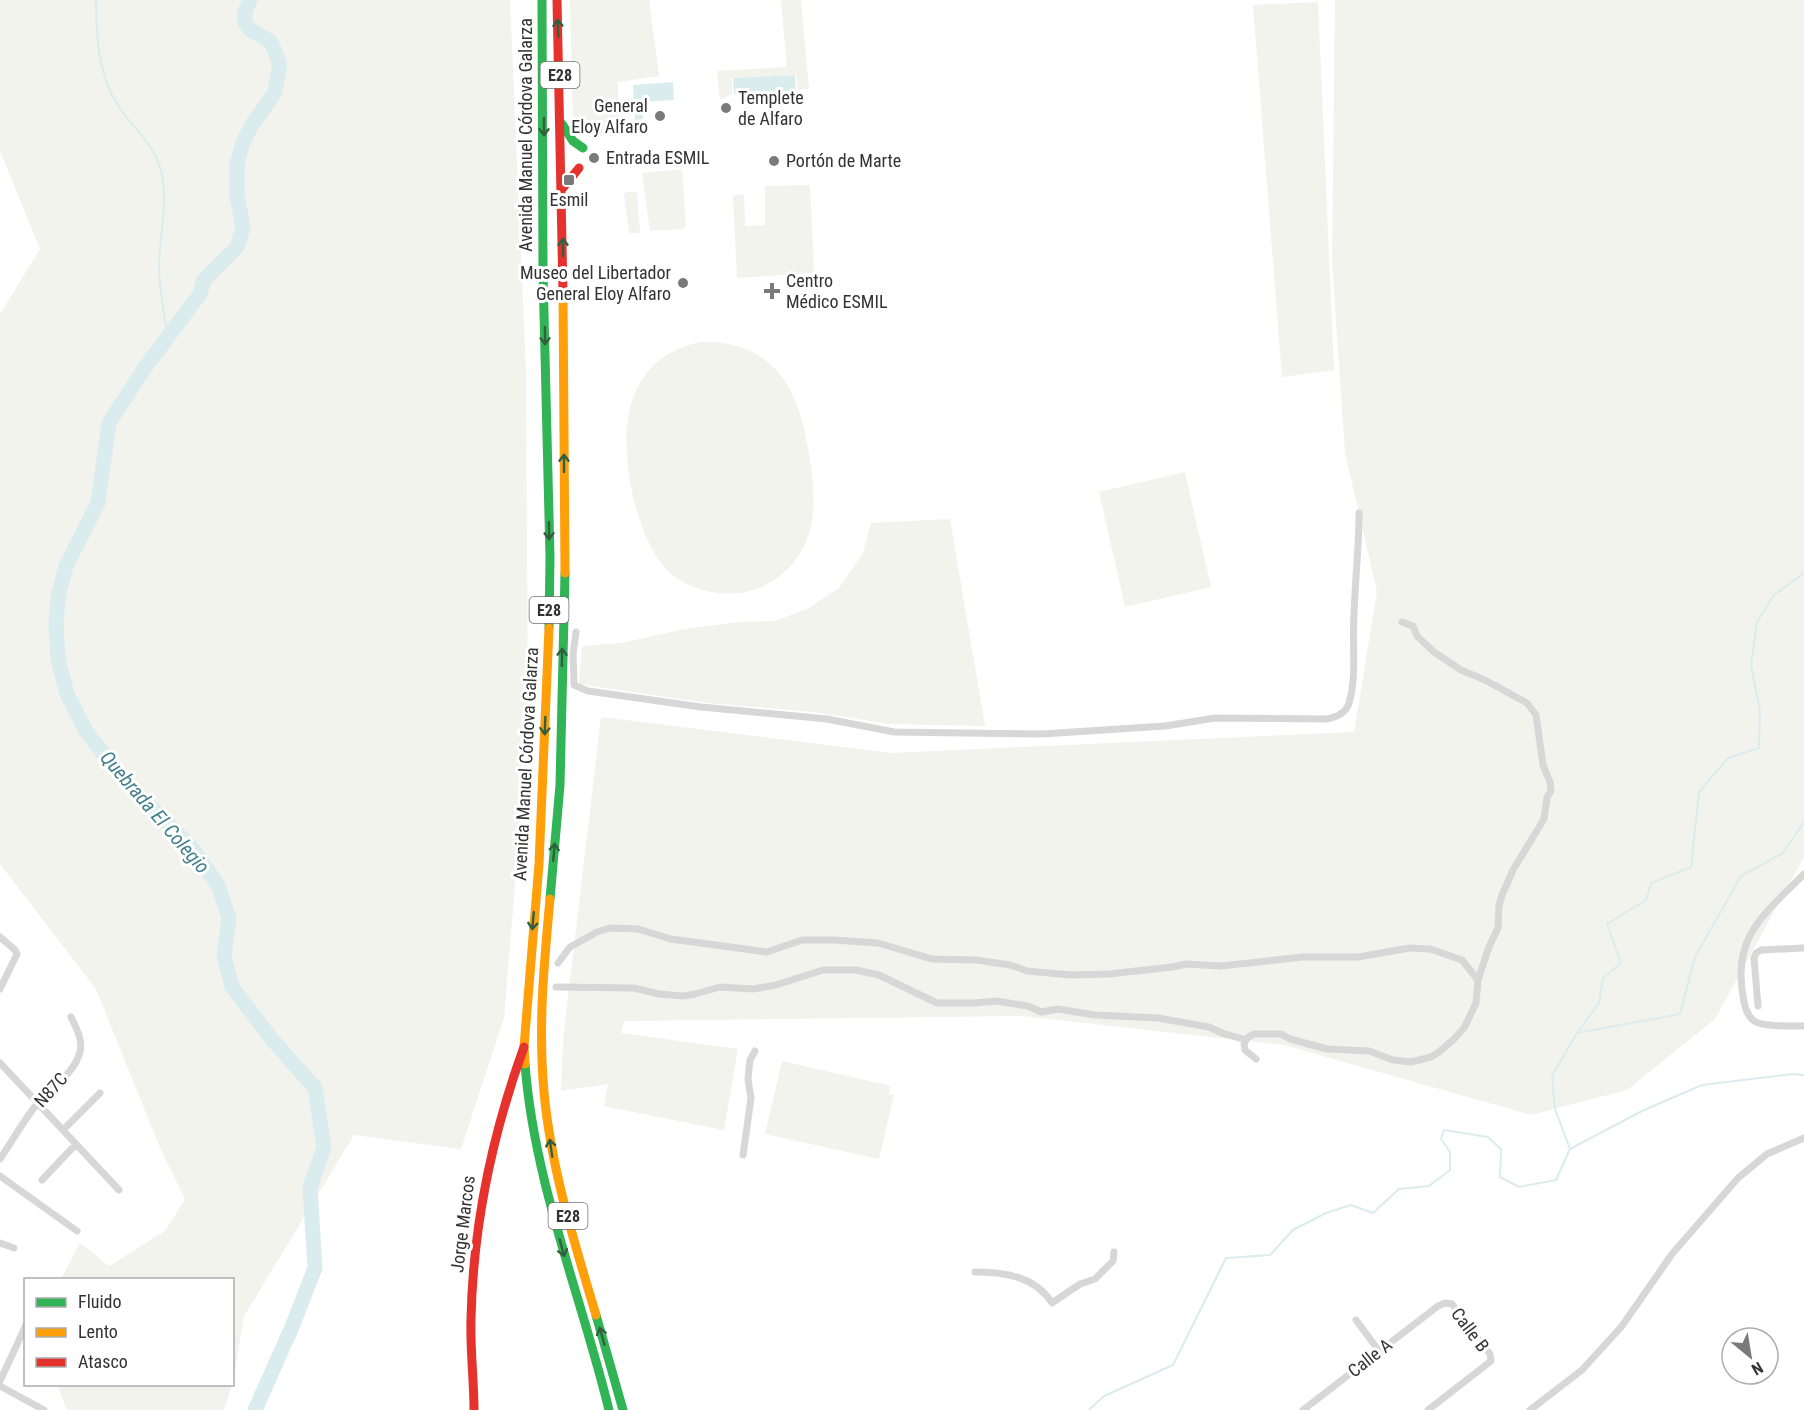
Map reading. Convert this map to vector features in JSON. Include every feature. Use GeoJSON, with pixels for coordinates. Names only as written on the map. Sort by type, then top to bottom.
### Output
{"type":"FeatureCollection","features":[{"type":"Feature","properties":{"kind":"main road","name":"Avenida Manuel Córdova Galarza"},"geometry":{"type":"LineString","coordinates":[[542,0],[543,273],[550,556],[549,630],[539,864],[524,1047],[527,1089],[539,1159],[609,1410]]}},
{"type":"Feature","properties":{"kind":"main road","name":"Avenida Manuel Córdova Galarza"},"geometry":{"type":"LineString","coordinates":[[557,0],[562,189],[564,501],[560,787],[544,966],[543,1091],[553,1158],[623,1410]]}},
{"type":"Feature","properties":{"kind":"main road"},"geometry":{"type":"LineString","coordinates":[[561,123],[573,141],[583,148]]}},
{"type":"Feature","properties":{"kind":"main road"},"geometry":{"type":"LineString","coordinates":[[562,189],[579,168]]}},
{"type":"Feature","properties":{"kind":"main road","name":"Jorge Marcos"},"geometry":{"type":"LineString","coordinates":[[474,1410],[471,1311],[477,1225],[490,1149],[508,1087],[524,1047]]}},
{"type":"Feature","properties":{"kind":"main road"},"geometry":{"type":"LineString","coordinates":[[605,1396],[618,1392]]}},
{"type":"Feature","properties":{"kind":"street"},"geometry":{"type":"LineString","coordinates":[[576,632],[573,654],[574,685],[588,691],[701,708],[827,719],[894,732],[1042,734],[1165,726],[1215,718],[1327,719],[1342,713],[1348,705],[1352,686],[1359,513]]}},
{"type":"Feature","properties":{"kind":"street"},"geometry":{"type":"LineString","coordinates":[[1256,1059],[1245,1050],[1244,1044],[1254,1034],[1281,1034],[1290,1039],[1327,1048],[1369,1052],[1402,1062],[1419,1060],[1439,1052],[1464,1028],[1476,1003],[1478,980],[1489,946],[1498,928],[1502,895],[1513,870],[1544,819],[1547,797],[1551,791],[1544,765],[1536,715],[1532,708],[1485,680],[1461,670],[1423,643],[1413,631],[1413,626],[1402,622]]}},
{"type":"Feature","properties":{"kind":"street"},"geometry":{"type":"LineString","coordinates":[[1804,874],[1758,921],[1743,949],[1740,974],[1744,1004],[1749,1016],[1755,1022],[1804,1026]]}},
{"type":"Feature","properties":{"kind":"street"},"geometry":{"type":"LineString","coordinates":[[558,963],[570,947],[610,927],[638,929],[671,939],[712,946],[767,952],[802,940],[878,943],[932,958],[976,960],[1010,965],[1027,971],[1071,975],[1109,974],[1186,964],[1221,966],[1303,957],[1358,957],[1410,948],[1430,949],[1462,960],[1478,980]]}},
{"type":"Feature","properties":{"kind":"street"},"geometry":{"type":"LineString","coordinates":[[0,937],[17,954],[0,989]]}},
{"type":"Feature","properties":{"kind":"street"},"geometry":{"type":"LineString","coordinates":[[1758,1006],[1754,958],[1756,952],[1804,948]]}},
{"type":"Feature","properties":{"kind":"street"},"geometry":{"type":"LineString","coordinates":[[556,987],[634,988],[659,994],[683,996],[720,987],[753,989],[776,985],[823,970],[856,970],[879,975],[937,1003],[975,1004],[996,1001],[1028,1006],[1041,1012],[1058,1009],[1095,1015],[1158,1018],[1209,1027],[1246,1040]]}},
{"type":"Feature","properties":{"kind":"street","name":"N87C"},"geometry":{"type":"LineString","coordinates":[[0,1159],[38,1103],[61,1082],[78,1058],[81,1049],[80,1036],[72,1017]]}},
{"type":"Feature","properties":{"kind":"street"},"geometry":{"type":"LineString","coordinates":[[743,1155],[751,1098],[748,1079],[750,1060],[755,1051]]}},
{"type":"Feature","properties":{"kind":"street"},"geometry":{"type":"LineString","coordinates":[[0,1063],[119,1190]]}},
{"type":"Feature","properties":{"kind":"street"},"geometry":{"type":"LineString","coordinates":[[63,1130],[100,1093]]}},
{"type":"Feature","properties":{"kind":"street"},"geometry":{"type":"LineString","coordinates":[[1530,1410],[1582,1370],[1622,1326],[1672,1254],[1738,1178],[1767,1154],[1804,1138]]}},
{"type":"Feature","properties":{"kind":"street"},"geometry":{"type":"LineString","coordinates":[[42,1180],[76,1144]]}},
{"type":"Feature","properties":{"kind":"street"},"geometry":{"type":"LineString","coordinates":[[0,1176],[77,1231]]}},
{"type":"Feature","properties":{"kind":"street"},"geometry":{"type":"LineString","coordinates":[[0,1243],[14,1248]]}},
{"type":"Feature","properties":{"kind":"street"},"geometry":{"type":"LineString","coordinates":[[975,1272],[1002,1272],[1013,1275],[1045,1293],[1052,1303],[1080,1284],[1095,1279],[1113,1261],[1114,1252]]}},
{"type":"Feature","properties":{"kind":"street","name":"Calle B"},"geometry":{"type":"LineString","coordinates":[[1428,1410],[1491,1361],[1490,1354],[1452,1304],[1445,1303],[1438,1306]]}},
{"type":"Feature","properties":{"kind":"street","name":"Calle A"},"geometry":{"type":"LineString","coordinates":[[1303,1410],[1438,1306]]}},
{"type":"Feature","properties":{"kind":"street"},"geometry":{"type":"LineString","coordinates":[[1356,1320],[1379,1351]]}},
{"type":"Feature","properties":{"kind":"street"},"geometry":{"type":"LineString","coordinates":[[0,1381],[24,1329]]}},
{"type":"Feature","properties":{"kind":"street"},"geometry":{"type":"LineString","coordinates":[[0,1386],[44,1410]]}},
{"type":"Feature","properties":{"kind":"shaded area"},"geometry":{"type":"Polygon","coordinates":[[[0,0],[510,0],[526,372],[528,725],[504,1018],[461,1149],[354,1135],[244,1316],[234,1377],[234,1278],[62,1278],[80,1243],[109,1266],[165,1231],[185,1199],[161,1150],[96,989],[0,864],[0,314],[40,249],[0,151],[0,0]]]}},
{"type":"Feature","properties":{"kind":"shaded area"},"geometry":{"type":"Polygon","coordinates":[[[570,0],[649,0],[659,76],[618,82],[619,134],[585,136],[576,128],[573,120],[570,0]]]}},
{"type":"Feature","properties":{"kind":"shaded area"},"geometry":{"type":"Polygon","coordinates":[[[781,0],[801,0],[809,89],[798,90],[796,75],[732,78],[732,94],[720,100],[717,71],[787,67],[781,0]]]}},
{"type":"Feature","properties":{"kind":"shaded area"},"geometry":{"type":"Polygon","coordinates":[[[1335,0],[1804,0],[1804,857],[1715,1019],[1627,1090],[1531,1115],[1284,1045],[1022,1016],[624,1021],[621,1033],[738,1049],[724,1130],[604,1106],[608,1084],[561,1091],[563,1040],[601,717],[891,753],[1354,732],[1377,592],[1345,453],[1332,263],[1335,0]]]}},
{"type":"Feature","properties":{"kind":"shaded area"},"geometry":{"type":"Polygon","coordinates":[[[1318,2],[1334,370],[1282,377],[1253,5],[1318,2]]]}},
{"type":"Feature","properties":{"kind":"shaded area"},"geometry":{"type":"Polygon","coordinates":[[[795,75],[796,91],[734,94],[733,78],[795,75]]]}},
{"type":"Feature","properties":{"kind":"shaded area"},"geometry":{"type":"Polygon","coordinates":[[[673,82],[674,100],[642,102],[643,119],[635,120],[633,85],[673,82]]]}},
{"type":"Feature","properties":{"kind":"shaded area"},"geometry":{"type":"Polygon","coordinates":[[[682,169],[686,227],[650,231],[642,173],[682,169]]]}},
{"type":"Feature","properties":{"kind":"shaded area"},"geometry":{"type":"Polygon","coordinates":[[[810,185],[814,269],[812,273],[737,278],[733,196],[744,194],[745,226],[765,225],[765,186],[810,185]]]}},
{"type":"Feature","properties":{"kind":"shaded area"},"geometry":{"type":"Polygon","coordinates":[[[626,192],[637,192],[640,231],[638,233],[629,233],[624,195],[626,192]]]}},
{"type":"Feature","properties":{"kind":"shaded area"},"geometry":{"type":"Polygon","coordinates":[[[701,342],[739,346],[756,354],[772,366],[792,393],[808,448],[814,499],[813,516],[804,547],[795,561],[778,577],[746,592],[725,593],[703,590],[683,582],[666,569],[655,555],[643,529],[630,479],[627,428],[631,405],[640,383],[654,365],[674,351],[701,342]]]}},
{"type":"Feature","properties":{"kind":"shaded area"},"geometry":{"type":"Polygon","coordinates":[[[1185,472],[1211,587],[1125,607],[1099,492],[1185,472]]]}},
{"type":"Feature","properties":{"kind":"shaded area"},"geometry":{"type":"Polygon","coordinates":[[[950,519],[985,726],[890,724],[813,712],[707,703],[579,684],[582,646],[621,643],[685,629],[738,622],[775,621],[807,609],[839,588],[863,553],[871,523],[950,519]]]}},
{"type":"Feature","properties":{"kind":"shaded area"},"geometry":{"type":"Polygon","coordinates":[[[782,1061],[891,1086],[889,1094],[894,1095],[879,1159],[765,1134],[782,1061]]]}},
{"type":"Feature","properties":{"kind":"shaded area"},"geometry":{"type":"Polygon","coordinates":[[[57,1386],[232,1386],[224,1410],[67,1410],[57,1386]]]}},
{"type":"Feature","properties":{"kind":"waterway"},"geometry":{"type":"LineString","coordinates":[[96,0],[102,69],[112,95],[154,153],[161,171],[164,207],[159,276],[167,336]]}},
{"type":"Feature","properties":{"kind":"waterway","name":"Quebrada El Colegio"},"geometry":{"type":"LineString","coordinates":[[250,0],[245,12],[245,23],[251,30],[271,42],[279,62],[279,70],[274,94],[253,123],[243,142],[237,164],[237,195],[243,227],[237,247],[204,280],[200,294],[144,369],[109,423],[98,503],[66,566],[58,597],[56,625],[58,659],[67,694],[86,731],[121,777],[193,849],[218,885],[229,918],[224,956],[232,987],[271,1038],[315,1088],[324,1147],[310,1188],[315,1268],[255,1410]]}},
{"type":"Feature","properties":{"kind":"waterway"},"geometry":{"type":"LineString","coordinates":[[1570,1149],[1555,1109],[1552,1076],[1577,1033],[1599,1003],[1603,978],[1621,963],[1607,924],[1646,900],[1651,883],[1691,867],[1699,792],[1728,758],[1759,748],[1760,711],[1751,665],[1757,622],[1774,595],[1804,573]]}},
{"type":"Feature","properties":{"kind":"waterway"},"geometry":{"type":"LineString","coordinates":[[1577,1033],[1680,1014],[1695,957],[1741,876],[1783,853],[1804,822]]}},
{"type":"Feature","properties":{"kind":"waterway"},"geometry":{"type":"LineString","coordinates":[[1089,1410],[1104,1396],[1173,1365],[1226,1258],[1270,1255],[1293,1230],[1326,1213],[1351,1205],[1373,1213],[1399,1189],[1429,1186],[1450,1170],[1450,1152],[1441,1139],[1444,1130],[1488,1137],[1501,1149],[1500,1177],[1519,1187],[1556,1180],[1570,1149],[1642,1111],[1702,1085],[1792,1074],[1804,1075]]}},
{"type":"Feature","properties":{"kind":"traffic: fast"},"geometry":{"type":"LineString","coordinates":[[542,0],[543,273],[550,557],[549,628]]}},
{"type":"Feature","properties":{"kind":"traffic: fast"},"geometry":{"type":"LineString","coordinates":[[562,124],[573,141],[583,148]]}},
{"type":"Feature","properties":{"kind":"traffic: fast"},"geometry":{"type":"LineString","coordinates":[[550,899],[560,785],[565,573]]}},
{"type":"Feature","properties":{"kind":"traffic: fast"},"geometry":{"type":"LineString","coordinates":[[525,1064],[530,1108],[548,1195],[609,1410]]}},
{"type":"Feature","properties":{"kind":"traffic: fast"},"geometry":{"type":"LineString","coordinates":[[596,1315],[623,1410]]}},
{"type":"Feature","properties":{"kind":"traffic: slow"},"geometry":{"type":"LineString","coordinates":[[563,293],[565,573]]}},
{"type":"Feature","properties":{"kind":"traffic: slow"},"geometry":{"type":"LineString","coordinates":[[525,1064],[524,1047],[539,864],[549,628]]}},
{"type":"Feature","properties":{"kind":"traffic: slow"},"geometry":{"type":"LineString","coordinates":[[550,899],[542,1019],[542,1068],[547,1120],[558,1177],[596,1315]]}},
{"type":"Feature","properties":{"kind":"traffic: jam"},"geometry":{"type":"LineString","coordinates":[[557,0],[563,293]]}},
{"type":"Feature","properties":{"kind":"traffic: jam"},"geometry":{"type":"LineString","coordinates":[[562,189],[579,168]]}},
{"type":"Feature","properties":{"kind":"traffic: jam"},"geometry":{"type":"LineString","coordinates":[[474,1410],[471,1319],[480,1215],[502,1113],[524,1047]]}},
{"type":"Feature","properties":{"kind":"place","name":"Templete de Alfaro"},"geometry":{"type":"Point","coordinates":[726,108]}},
{"type":"Feature","properties":{"kind":"place","name":"General Eloy Alfaro"},"geometry":{"type":"Point","coordinates":[660,116]}},
{"type":"Feature","properties":{"kind":"place","name":"Entrada ESMIL"},"geometry":{"type":"Point","coordinates":[594,158]}},
{"type":"Feature","properties":{"kind":"place","name":"Portón de Marte"},"geometry":{"type":"Point","coordinates":[774,161]}},
{"type":"Feature","properties":{"kind":"place","name":"Esmil"},"geometry":{"type":"Point","coordinates":[569,180]}},
{"type":"Feature","properties":{"kind":"place","name":"Museo del Libertador General Eloy Alfaro"},"geometry":{"type":"Point","coordinates":[683,283]}},
{"type":"Feature","properties":{"kind":"place","name":"Centro Médico ESMIL"},"geometry":{"type":"Point","coordinates":[772,291]}}]}
